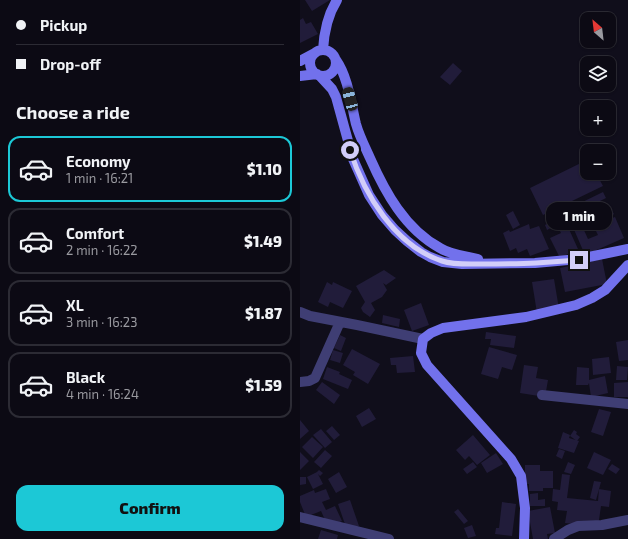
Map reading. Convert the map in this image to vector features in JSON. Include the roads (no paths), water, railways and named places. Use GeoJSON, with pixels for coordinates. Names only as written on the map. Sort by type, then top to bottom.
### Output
{"type":"FeatureCollection","features":[{"type":"Feature","properties":{"kind":"main road"},"geometry":{"type":"LineString","coordinates":[[337,0],[328,18],[319,52],[310,60],[311,68],[332,89],[342,118],[348,147],[364,184],[382,215],[395,230],[421,252],[443,262],[501,264],[579,260],[627,248]]}},
{"type":"Feature","properties":{"kind":"main road"},"geometry":{"type":"LineString","coordinates":[[300,61],[319,52],[331,53],[342,68],[357,126],[367,152],[387,193],[405,218],[428,241],[441,249],[452,254],[501,264]]}},
{"type":"Feature","properties":{"kind":"main road"},"geometry":{"type":"LineString","coordinates":[[300,76],[324,76],[332,72],[336,64],[336,60]]}},
{"type":"Feature","properties":{"kind":"main road"},"geometry":{"type":"LineString","coordinates":[[524,539],[525,508],[521,476],[512,459],[427,365],[421,353],[423,339],[431,333],[443,328],[526,317],[576,305],[605,290],[628,265]]}},
{"type":"Feature","properties":{"kind":"street"},"geometry":{"type":"LineString","coordinates":[[300,312],[310,316],[423,339]]}},
{"type":"Feature","properties":{"kind":"street"},"geometry":{"type":"LineString","coordinates":[[300,382],[309,381],[315,378],[340,322]]}},
{"type":"Feature","properties":{"kind":"street"},"geometry":{"type":"LineString","coordinates":[[542,395],[628,404]]}},
{"type":"Feature","properties":{"kind":"street"},"geometry":{"type":"LineString","coordinates":[[300,517],[390,539]]}},
{"type":"Feature","properties":{"kind":"street"},"geometry":{"type":"LineString","coordinates":[[554,539],[568,530],[578,526],[602,525],[628,520]]}}]}
